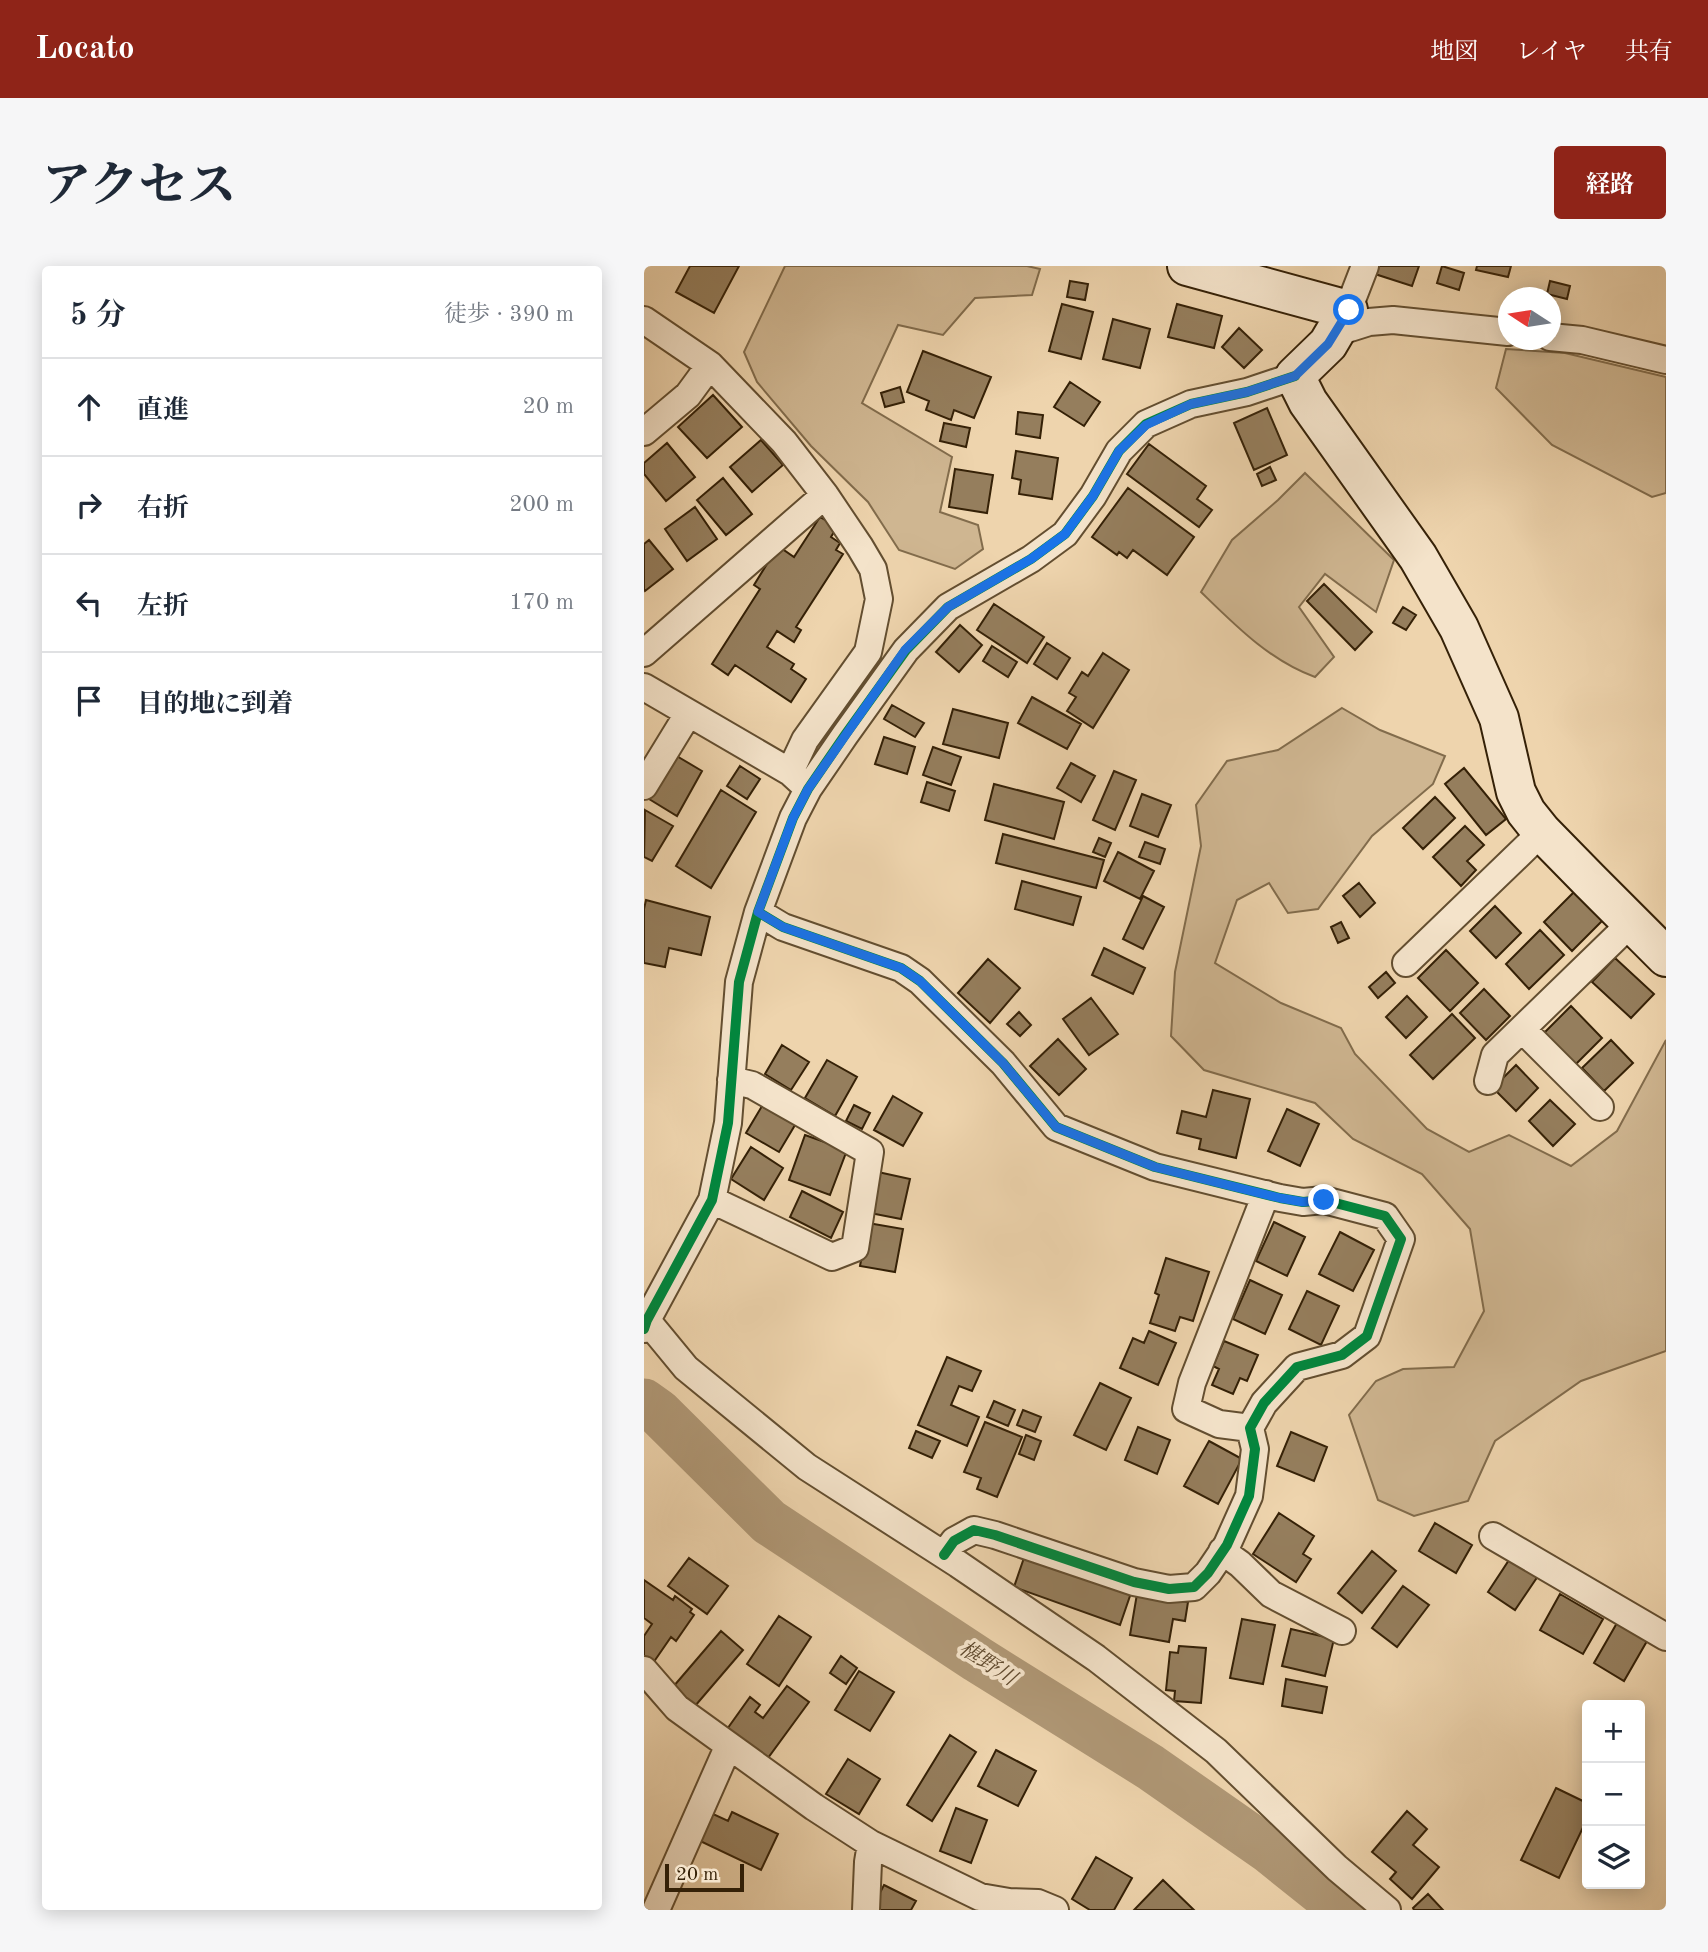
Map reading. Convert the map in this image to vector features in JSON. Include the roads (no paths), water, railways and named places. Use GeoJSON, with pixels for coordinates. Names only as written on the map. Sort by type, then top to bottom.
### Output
{"type":"FeatureCollection","features":[{"type":"Feature","properties":{"kind":"main road"},"geometry":{"type":"LineString","coordinates":[[1187,266],[1343,319],[1328,344],[1295,376],[1308,402],[1418,557],[1459,628],[1499,718],[1516,792],[1526,812],[1542,832],[1666,957]]}},
{"type":"Feature","properties":{"kind":"street"},"geometry":{"type":"LineString","coordinates":[[1366,266],[1343,319],[1350,328],[1369,322],[1393,320],[1498,331]]}},
{"type":"Feature","properties":{"kind":"street"},"geometry":{"type":"LineString","coordinates":[[644,320],[710,365],[784,442],[825,495],[860,547],[873,569],[879,599],[868,652],[805,740],[793,818],[758,912],[739,982],[728,1123],[712,1200],[645,1322],[686,1368],[807,1467],[944,1555],[1096,1658],[1216,1751],[1337,1868],[1387,1910]]}},
{"type":"Feature","properties":{"kind":"street"},"geometry":{"type":"LineString","coordinates":[[1561,338],[1581,340],[1666,360]]}},
{"type":"Feature","properties":{"kind":"street"},"geometry":{"type":"LineString","coordinates":[[644,432],[688,395],[710,365]]}},
{"type":"Feature","properties":{"kind":"street"},"geometry":{"type":"LineString","coordinates":[[799,780],[905,650],[948,607],[1031,559],[1065,534],[1093,496],[1119,451],[1146,425],[1191,404],[1247,392],[1295,376]]}},
{"type":"Feature","properties":{"kind":"street"},"geometry":{"type":"LineString","coordinates":[[644,653],[825,495]]}},
{"type":"Feature","properties":{"kind":"street"},"geometry":{"type":"LineString","coordinates":[[644,687],[799,780]]}},
{"type":"Feature","properties":{"kind":"street"},"geometry":{"type":"LineString","coordinates":[[644,786],[688,713]]}},
{"type":"Feature","properties":{"kind":"street"},"geometry":{"type":"LineString","coordinates":[[1406,963],[1542,832]]}},
{"type":"Feature","properties":{"kind":"street"},"geometry":{"type":"LineString","coordinates":[[758,912],[783,927],[901,968],[920,981],[1003,1063],[1056,1127],[1155,1167],[1303,1202],[1324,1200],[1385,1216],[1401,1239],[1367,1336],[1342,1355],[1297,1367],[1264,1403],[1250,1428],[1255,1449],[1249,1496],[1222,1552],[1208,1573],[1194,1587],[1170,1589],[1134,1582],[974,1530],[954,1541],[944,1555]]}},
{"type":"Feature","properties":{"kind":"street"},"geometry":{"type":"LineString","coordinates":[[1488,1081],[1495,1055],[1631,923]]}},
{"type":"Feature","properties":{"kind":"street"},"geometry":{"type":"LineString","coordinates":[[1523,1030],[1600,1107]]}},
{"type":"Feature","properties":{"kind":"street"},"geometry":{"type":"LineString","coordinates":[[712,1200],[832,1257],[855,1248],[870,1152],[752,1084],[731,1080]]}},
{"type":"Feature","properties":{"kind":"street"},"geometry":{"type":"LineString","coordinates":[[1250,1428],[1219,1424],[1186,1409],[1192,1383],[1266,1194]]}},
{"type":"Feature","properties":{"kind":"street"},"geometry":{"type":"LineString","coordinates":[[1493,1536],[1666,1637]]}},
{"type":"Feature","properties":{"kind":"street"},"geometry":{"type":"LineString","coordinates":[[1222,1552],[1240,1564],[1271,1594],[1342,1631]]}},
{"type":"Feature","properties":{"kind":"street"},"geometry":{"type":"LineString","coordinates":[[644,1670],[677,1708],[728,1747],[871,1844],[981,1897],[1038,1903],[1055,1910]]}},
{"type":"Feature","properties":{"kind":"street"},"geometry":{"type":"LineString","coordinates":[[656,1910],[728,1747]]}},
{"type":"Feature","properties":{"kind":"street"},"geometry":{"type":"LineString","coordinates":[[866,1910],[871,1844]]}},
{"type":"Feature","properties":{"kind":"waterway","name":"椹野川"},"geometry":{"type":"LineString","coordinates":[[644,1402],[658,1412],[769,1522],[977,1659],[1150,1767],[1269,1850],[1344,1910]]}}]}
